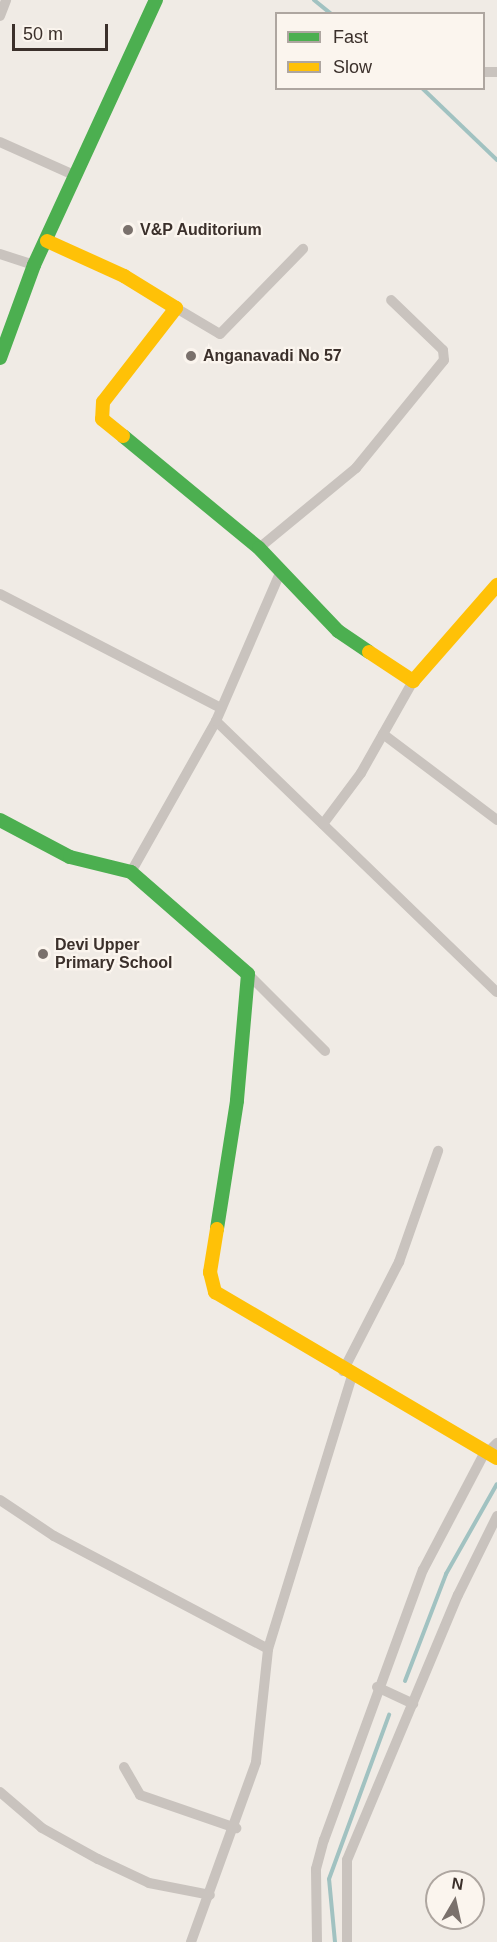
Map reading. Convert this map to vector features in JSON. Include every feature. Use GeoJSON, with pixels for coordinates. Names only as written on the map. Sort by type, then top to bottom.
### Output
{"type":"FeatureCollection","features":[{"type":"Feature","properties":{"kind":"street"},"geometry":{"type":"LineString","coordinates":[[0,16],[6,0]]}},
{"type":"Feature","properties":{"kind":"street"},"geometry":{"type":"LineString","coordinates":[[0,358],[34,266],[156,0]]}},
{"type":"Feature","properties":{"kind":"street"},"geometry":{"type":"LineString","coordinates":[[0,142],[76,176]]}},
{"type":"Feature","properties":{"kind":"street"},"geometry":{"type":"LineString","coordinates":[[47,241],[124,276],[220,334],[303,249]]}},
{"type":"Feature","properties":{"kind":"street"},"geometry":{"type":"LineString","coordinates":[[0,254],[34,266]]}},
{"type":"Feature","properties":{"kind":"street"},"geometry":{"type":"LineString","coordinates":[[259,548],[356,468],[444,360],[443,350],[391,300]]}},
{"type":"Feature","properties":{"kind":"street"},"geometry":{"type":"LineString","coordinates":[[176,308],[103,402],[101,415],[259,548],[280,573],[338,631],[413,681]]}},
{"type":"Feature","properties":{"kind":"street"},"geometry":{"type":"LineString","coordinates":[[131,872],[216,721],[280,573]]}},
{"type":"Feature","properties":{"kind":"street"},"geometry":{"type":"LineString","coordinates":[[323,824],[383,734],[413,681],[497,585]]}},
{"type":"Feature","properties":{"kind":"street"},"geometry":{"type":"LineString","coordinates":[[0,594],[221,708]]}},
{"type":"Feature","properties":{"kind":"street"},"geometry":{"type":"LineString","coordinates":[[216,721],[497,992]]}},
{"type":"Feature","properties":{"kind":"street"},"geometry":{"type":"LineString","coordinates":[[383,734],[497,820]]}},
{"type":"Feature","properties":{"kind":"street"},"geometry":{"type":"LineString","coordinates":[[0,820],[70,857],[131,872],[248,974],[325,1051]]}},
{"type":"Feature","properties":{"kind":"street"},"geometry":{"type":"LineString","coordinates":[[248,974],[239,1091],[210,1283],[225,1303],[492,1451],[444,1523],[380,1689],[316,1869],[317,1942]]}},
{"type":"Feature","properties":{"kind":"street"},"geometry":{"type":"LineString","coordinates":[[191,1942],[236,1828],[256,1762],[268,1649],[348,1373],[399,1262],[438,1151]]}},
{"type":"Feature","properties":{"kind":"street"},"geometry":{"type":"LineString","coordinates":[[0,1500],[63,1541],[268,1649]]}},
{"type":"Feature","properties":{"kind":"street"},"geometry":{"type":"LineString","coordinates":[[347,1942],[347,1860],[409,1702],[497,1516]]}},
{"type":"Feature","properties":{"kind":"street"},"geometry":{"type":"LineString","coordinates":[[380,1689],[409,1702]]}},
{"type":"Feature","properties":{"kind":"street"},"geometry":{"type":"LineString","coordinates":[[124,1767],[140,1794],[236,1828]]}},
{"type":"Feature","properties":{"kind":"street"},"geometry":{"type":"LineString","coordinates":[[0,1792],[42,1828],[98,1859],[149,1883],[210,1895]]}},
{"type":"Feature","properties":{"kind":"waterway"},"geometry":{"type":"LineString","coordinates":[[314,0],[329,12]]}},
{"type":"Feature","properties":{"kind":"waterway"},"geometry":{"type":"LineString","coordinates":[[424,90],[497,160]]}},
{"type":"Feature","properties":{"kind":"waterway"},"geometry":{"type":"LineString","coordinates":[[405,1681],[446,1574],[497,1484]]}},
{"type":"Feature","properties":{"kind":"waterway"},"geometry":{"type":"LineString","coordinates":[[335,1942],[329,1879],[389,1715]]}},
{"type":"Feature","properties":{"kind":"traffic: fast"},"geometry":{"type":"LineString","coordinates":[[0,358],[34,265],[156,0]]}},
{"type":"Feature","properties":{"kind":"traffic: fast"},"geometry":{"type":"LineString","coordinates":[[123,436],[259,548],[338,631],[369,652]]}},
{"type":"Feature","properties":{"kind":"traffic: fast"},"geometry":{"type":"LineString","coordinates":[[0,820],[70,857],[131,872],[248,974],[237,1101],[217,1229]]}},
{"type":"Feature","properties":{"kind":"traffic: slow"},"geometry":{"type":"LineString","coordinates":[[47,241],[124,276],[176,308],[103,402],[102,419],[123,436]]}},
{"type":"Feature","properties":{"kind":"traffic: slow"},"geometry":{"type":"LineString","coordinates":[[369,652],[413,681],[497,585]]}},
{"type":"Feature","properties":{"kind":"traffic: slow"},"geometry":{"type":"LineString","coordinates":[[217,1229],[210,1272],[215,1292],[497,1458]]}},
{"type":"Feature","properties":{"kind":"place","name":"V&P Auditorium"},"geometry":{"type":"Point","coordinates":[128,230]}},
{"type":"Feature","properties":{"kind":"place","name":"Anganavadi No 57"},"geometry":{"type":"Point","coordinates":[191,356]}},
{"type":"Feature","properties":{"kind":"place","name":"Devi Upper Primary School"},"geometry":{"type":"Point","coordinates":[43,954]}}]}
